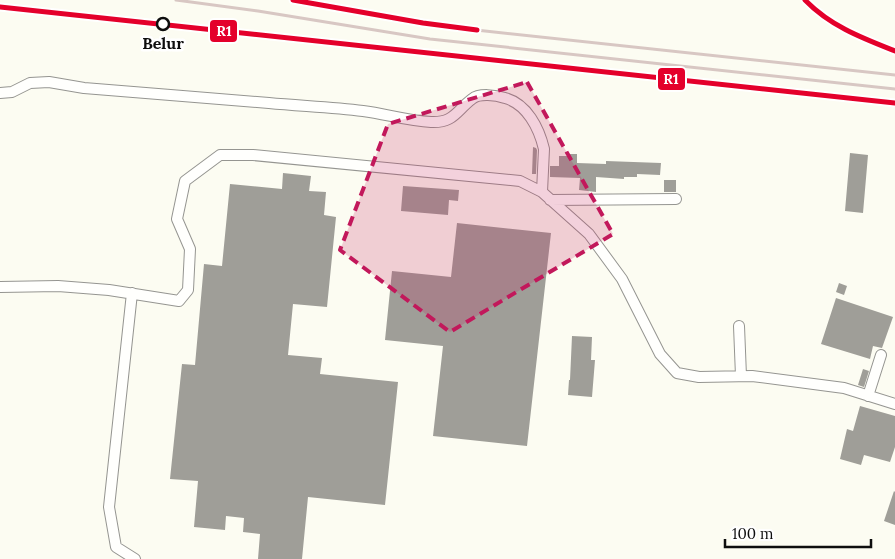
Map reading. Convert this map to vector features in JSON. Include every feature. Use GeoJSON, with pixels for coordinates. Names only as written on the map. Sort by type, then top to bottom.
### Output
{"type":"FeatureCollection","features":[{"type":"Feature","properties":{"kind":"street"},"geometry":{"type":"LineString","coordinates":[[0,93],[12,92],[30,83],[48,82],[84,88],[363,111],[430,122],[443,122],[452,118],[472,99],[478,96],[502,97],[511,100],[525,110],[533,121],[543,143],[542,192]]}},
{"type":"Feature","properties":{"kind":"street"},"geometry":{"type":"LineString","coordinates":[[0,287],[58,286],[109,290],[179,301],[188,290],[190,249],[177,219],[185,181],[220,155],[254,154],[520,182],[542,192],[589,234],[622,279],[660,354],[677,373],[699,376],[752,376],[844,388],[895,404]]}},
{"type":"Feature","properties":{"kind":"street"},"geometry":{"type":"LineString","coordinates":[[550,200],[676,199]]}},
{"type":"Feature","properties":{"kind":"street"},"geometry":{"type":"LineString","coordinates":[[132,293],[109,507],[116,546],[135,559]]}},
{"type":"Feature","properties":{"kind":"street"},"geometry":{"type":"LineString","coordinates":[[739,326],[741,376]]}},
{"type":"Feature","properties":{"kind":"street"},"geometry":{"type":"LineString","coordinates":[[868,396],[881,355]]}},
{"type":"Feature","properties":{"kind":"highlighted area"},"geometry":{"type":"Polygon","coordinates":[[[527,82],[613,234],[450,332],[340,250],[388,124],[527,82]]]}},
{"type":"Feature","properties":{"kind":"building"},"geometry":{"type":"Polygon","coordinates":[[[533,147],[537,150],[536,174],[532,174],[533,147]]]}},
{"type":"Feature","properties":{"kind":"building"},"geometry":{"type":"Polygon","coordinates":[[[850,153],[868,155],[863,213],[845,211],[850,153]]]}},
{"type":"Feature","properties":{"kind":"building"},"geometry":{"type":"Polygon","coordinates":[[[569,154],[577,154],[577,163],[606,164],[606,161],[661,163],[660,175],[637,174],[637,177],[624,177],[624,179],[596,177],[596,192],[579,190],[580,178],[550,177],[550,166],[559,166],[559,156],[569,156],[569,154]]]}},
{"type":"Feature","properties":{"kind":"building"},"geometry":{"type":"Polygon","coordinates":[[[283,173],[311,176],[309,191],[326,192],[324,215],[336,217],[327,307],[293,304],[288,355],[322,358],[320,374],[398,382],[385,505],[308,497],[302,559],[258,559],[260,534],[243,532],[244,518],[226,516],[225,530],[194,527],[198,481],[170,479],[182,364],[195,365],[204,264],[222,266],[230,184],[282,189],[283,173]]]}},
{"type":"Feature","properties":{"kind":"building"},"geometry":{"type":"Polygon","coordinates":[[[664,180],[676,180],[676,192],[664,192],[664,180]]]}},
{"type":"Feature","properties":{"kind":"building"},"geometry":{"type":"Polygon","coordinates":[[[403,186],[459,190],[458,201],[449,200],[448,215],[401,211],[403,186]]]}},
{"type":"Feature","properties":{"kind":"building"},"geometry":{"type":"Polygon","coordinates":[[[457,223],[551,233],[527,446],[433,436],[443,346],[385,340],[392,271],[451,277],[457,223]]]}},
{"type":"Feature","properties":{"kind":"building"},"geometry":{"type":"Polygon","coordinates":[[[839,283],[847,286],[844,295],[836,292],[839,283]]]}},
{"type":"Feature","properties":{"kind":"building"},"geometry":{"type":"Polygon","coordinates":[[[836,298],[893,317],[882,348],[873,346],[870,359],[821,344],[836,298]]]}},
{"type":"Feature","properties":{"kind":"building"},"geometry":{"type":"Polygon","coordinates":[[[572,336],[592,337],[591,360],[595,360],[592,397],[568,395],[572,336]]]}},
{"type":"Feature","properties":{"kind":"building"},"geometry":{"type":"Polygon","coordinates":[[[863,369],[869,371],[864,387],[858,385],[863,369]]]}},
{"type":"Feature","properties":{"kind":"building"},"geometry":{"type":"Polygon","coordinates":[[[860,406],[895,416],[895,447],[890,462],[864,455],[861,465],[840,459],[847,429],[853,431],[860,406]]]}},
{"type":"Feature","properties":{"kind":"building"},"geometry":{"type":"Polygon","coordinates":[[[895,492],[895,525],[884,521],[895,492]]]}},
{"type":"Feature","properties":{"kind":"railway"},"geometry":{"type":"LineString","coordinates":[[176,0],[258,11],[430,39],[895,89]]}},
{"type":"Feature","properties":{"kind":"railway"},"geometry":{"type":"LineString","coordinates":[[293,0],[423,23],[476,30],[895,75]]}},
{"type":"Feature","properties":{"kind":"railway"},"geometry":{"type":"LineString","coordinates":[[805,0],[836,24],[895,51]]}},
{"type":"Feature","properties":{"kind":"railway"},"geometry":{"type":"LineString","coordinates":[[0,7],[895,103]]}},
{"type":"Feature","properties":{"kind":"transit line","name":"R1"},"geometry":{"type":"LineString","coordinates":[[293,0],[423,23],[477,30]]}},
{"type":"Feature","properties":{"kind":"transit line","name":"R1"},"geometry":{"type":"LineString","coordinates":[[805,0],[836,24],[895,51]]}},
{"type":"Feature","properties":{"kind":"transit line","name":"R1"},"geometry":{"type":"LineString","coordinates":[[0,7],[895,103]]}},
{"type":"Feature","properties":{"kind":"place","name":"Belur"},"geometry":{"type":"Point","coordinates":[163,24]}}]}
